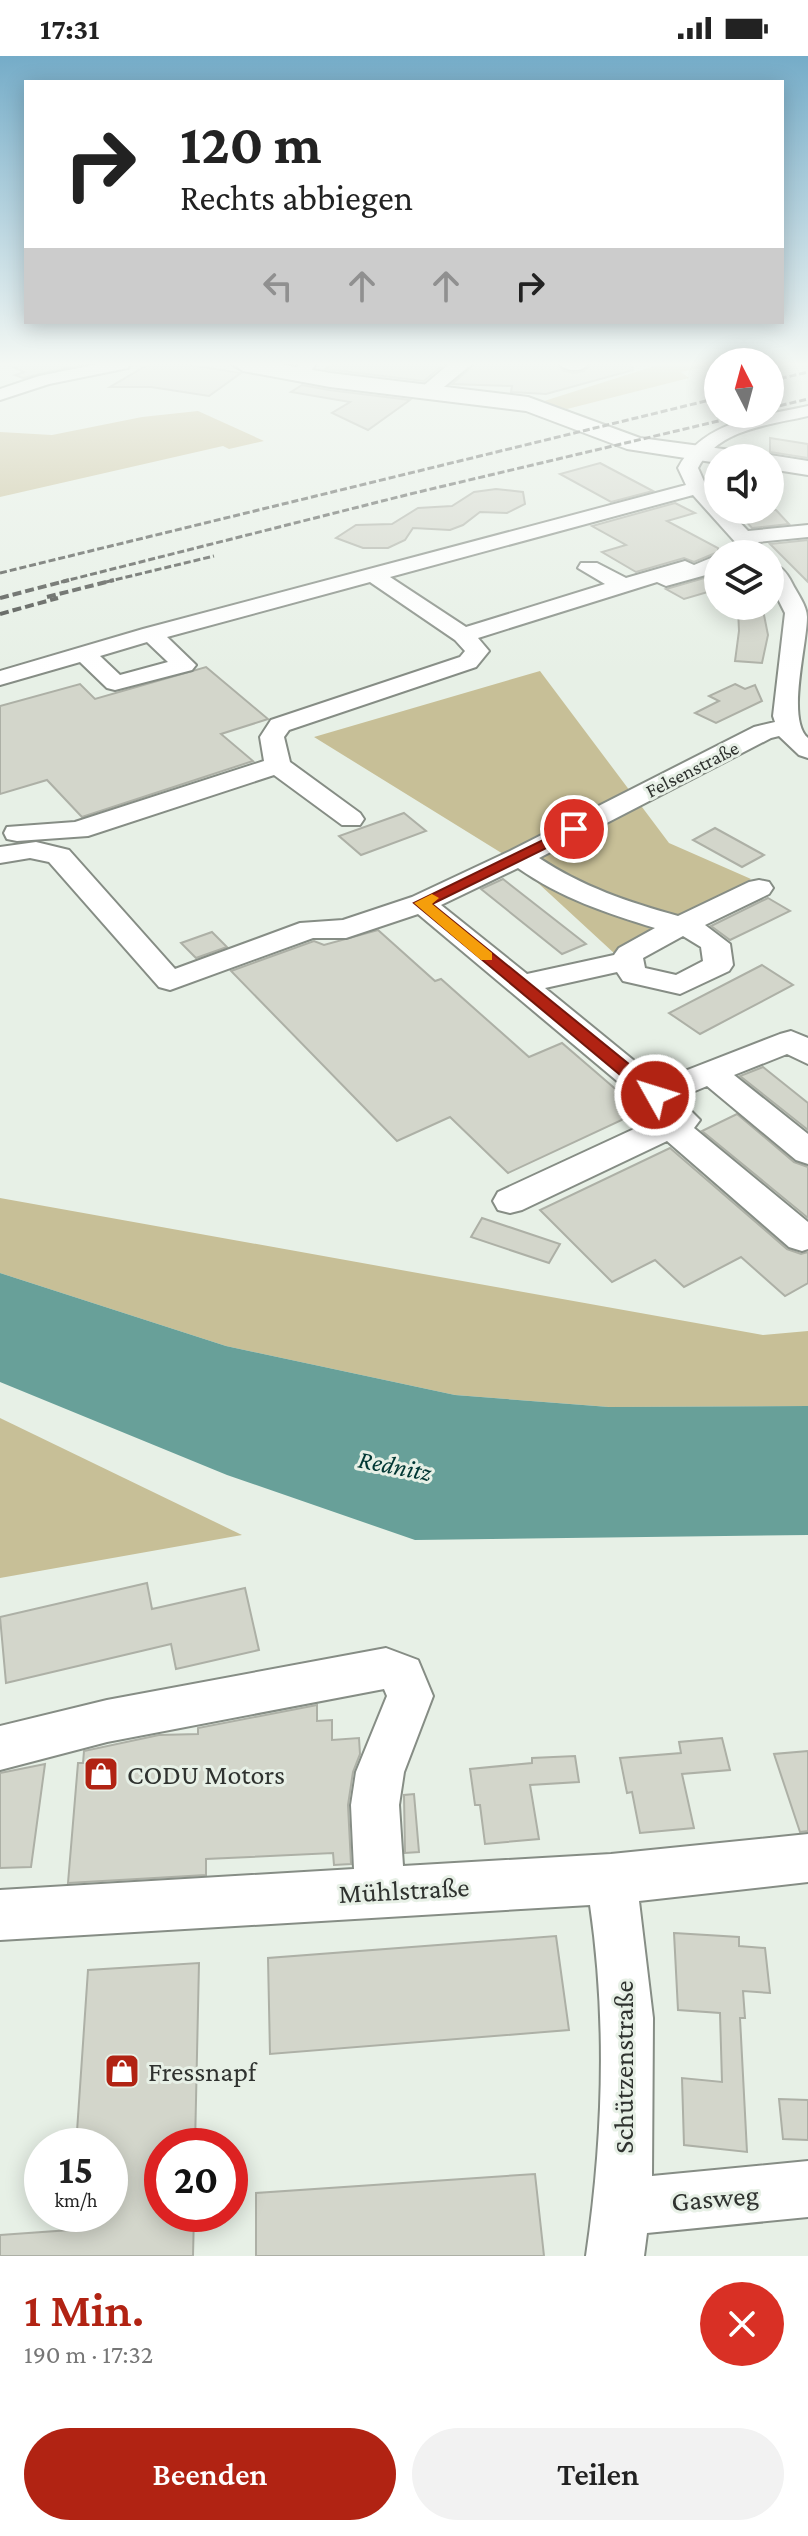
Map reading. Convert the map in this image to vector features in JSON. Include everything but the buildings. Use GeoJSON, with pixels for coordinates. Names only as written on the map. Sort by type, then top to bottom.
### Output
{"type":"FeatureCollection","features":[{"type":"Feature","properties":{"kind":"street"},"geometry":{"type":"LineString","coordinates":[[689,467],[697,488],[740,540]]}},
{"type":"Feature","properties":{"kind":"street"},"geometry":{"type":"LineString","coordinates":[[0,678],[151,634],[697,488]]}},
{"type":"Feature","properties":{"kind":"street"},"geometry":{"type":"LineString","coordinates":[[778,540],[808,531]]}},
{"type":"Feature","properties":{"kind":"street"},"geometry":{"type":"LineString","coordinates":[[624,589],[685,567]]}},
{"type":"Feature","properties":{"kind":"street"},"geometry":{"type":"LineString","coordinates":[[589,568],[624,589]]}},
{"type":"Feature","properties":{"kind":"street"},"geometry":{"type":"LineString","coordinates":[[463,635],[704,568]]}},
{"type":"Feature","properties":{"kind":"street"},"geometry":{"type":"LineString","coordinates":[[351,819],[278,765],[272,737],[280,725],[468,662],[477,651],[463,635],[372,574]]}},
{"type":"Feature","properties":{"kind":"street"},"geometry":{"type":"LineString","coordinates":[[784,584],[799,600],[785,716],[792,738],[808,750]]}},
{"type":"Feature","properties":{"kind":"street"},"geometry":{"type":"LineString","coordinates":[[84,653],[115,683],[184,665],[151,634]]}},
{"type":"Feature","properties":{"kind":"street","name":"Felsenstraße"},"geometry":{"type":"LineString","coordinates":[[0,855],[22,848],[44,850],[59,856],[170,981],[310,929],[346,929],[422,903],[763,732],[787,727]]}},
{"type":"Feature","properties":{"kind":"street"},"geometry":{"type":"LineString","coordinates":[[0,836],[78,830],[278,765]]}},
{"type":"Feature","properties":{"kind":"street"},"geometry":{"type":"LineString","coordinates":[[516,858],[561,885],[612,906],[680,926],[701,933],[715,944],[718,965],[680,985],[634,975],[627,962],[629,954],[680,926],[759,888]]}},
{"type":"Feature","properties":{"kind":"street"},"geometry":{"type":"LineString","coordinates":[[422,903],[683,1120],[510,1201]]}},
{"type":"Feature","properties":{"kind":"street"},"geometry":{"type":"LineString","coordinates":[[521,985],[627,962]]}},
{"type":"Feature","properties":{"kind":"street"},"geometry":{"type":"LineString","coordinates":[[655,1095],[791,1041],[808,1054]]}},
{"type":"Feature","properties":{"kind":"street"},"geometry":{"type":"LineString","coordinates":[[711,1073],[808,1152]]}},
{"type":"Feature","properties":{"kind":"street"},"geometry":{"type":"LineString","coordinates":[[670,1126],[802,1238],[808,1235]]}},
{"type":"Feature","properties":{"kind":"street"},"geometry":{"type":"LineString","coordinates":[[0,1748],[107,1721],[386,1668],[402,1675],[410,1696],[380,1772],[375,1805],[380,1891]]}},
{"type":"Feature","properties":{"kind":"street","name":"Mühlstraße"},"geometry":{"type":"LineString","coordinates":[[0,1915],[611,1879],[808,1858]]}},
{"type":"Feature","properties":{"kind":"street","name":"Schützenstraße"},"geometry":{"type":"LineString","coordinates":[[611,1879],[622,1950],[626,2095],[619,2231]]}},
{"type":"Feature","properties":{"kind":"street","name":"Gasweg"},"geometry":{"type":"LineString","coordinates":[[619,2231],[808,2189]]}},
{"type":"Feature","properties":{"kind":"shaded area"},"geometry":{"type":"Polygon","coordinates":[[[0,467],[133,467],[0,497],[0,467]]]}},
{"type":"Feature","properties":{"kind":"shaded area"},"geometry":{"type":"Polygon","coordinates":[[[540,671],[669,843],[751,879],[615,954],[513,860],[314,737],[540,671]]]}},
{"type":"Feature","properties":{"kind":"shaded area"},"geometry":{"type":"Polygon","coordinates":[[[0,1198],[763,1335],[808,1331],[808,1406],[609,1407],[455,1395],[226,1346],[0,1273],[0,1198]]]}},
{"type":"Feature","properties":{"kind":"shaded area"},"geometry":{"type":"Polygon","coordinates":[[[0,1418],[242,1535],[0,1578],[0,1418]]]}},
{"type":"Feature","properties":{"kind":"water","name":"Rednitz"},"geometry":{"type":"Polygon","coordinates":[[[0,1273],[226,1346],[455,1395],[609,1407],[808,1406],[808,1535],[415,1540],[227,1475],[0,1382],[0,1273]]]}},
{"type":"Feature","properties":{"kind":"railway"},"geometry":{"type":"LineString","coordinates":[[0,573],[436,467]]}},
{"type":"Feature","properties":{"kind":"railway"},"geometry":{"type":"LineString","coordinates":[[61,582],[525,467]]}},
{"type":"Feature","properties":{"kind":"railway"},"geometry":{"type":"LineString","coordinates":[[108,581],[214,556]]}},
{"type":"Feature","properties":{"kind":"railway"},"geometry":{"type":"LineString","coordinates":[[0,598],[69,580]]}},
{"type":"Feature","properties":{"kind":"railway"},"geometry":{"type":"LineString","coordinates":[[108,581],[114,580]]}},
{"type":"Feature","properties":{"kind":"railway"},"geometry":{"type":"LineString","coordinates":[[47,597],[108,581]]}},
{"type":"Feature","properties":{"kind":"railway"},"geometry":{"type":"LineString","coordinates":[[0,614],[58,598]]}},
{"type":"Feature","properties":{"kind":"slow traffic"},"geometry":{"type":"LineString","coordinates":[[432,898],[422,903],[487,956]]}},
{"type":"Feature","properties":{"kind":"place","name":"CODU Motors"},"geometry":{"type":"Point","coordinates":[101,1774]}},
{"type":"Feature","properties":{"kind":"place","name":"Fressnapf"},"geometry":{"type":"Point","coordinates":[122,2071]}},
{"type":"Feature","properties":{"kind":"route"},"geometry":{"type":"LineString","coordinates":[[574,829],[422,903],[655,1095]]}}]}
